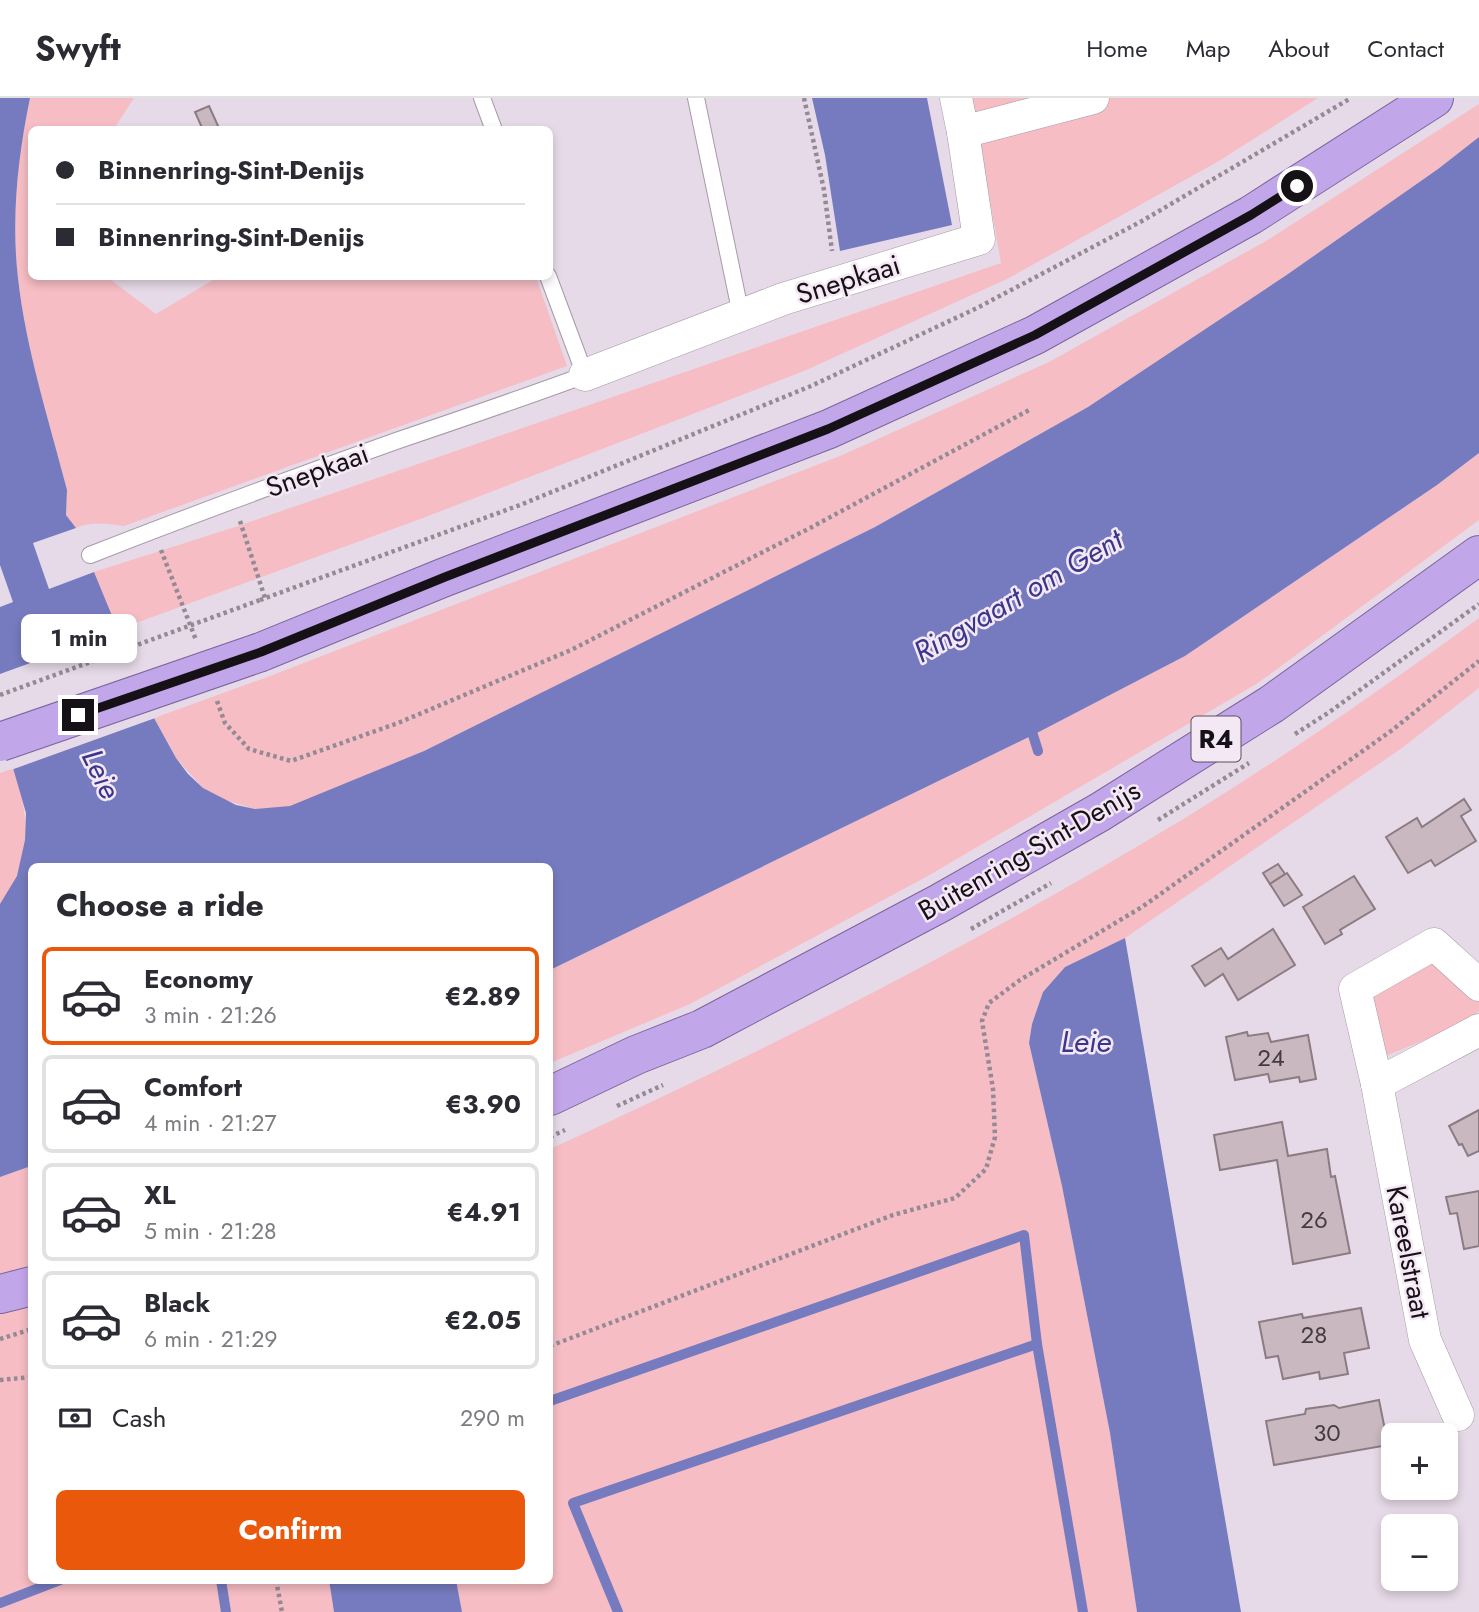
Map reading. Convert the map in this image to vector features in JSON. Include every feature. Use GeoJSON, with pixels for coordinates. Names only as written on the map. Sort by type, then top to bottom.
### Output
{"type":"FeatureCollection","features":[{"type":"Feature","properties":{"kind":"highway"},"geometry":{"type":"LineString","coordinates":[[0,743],[261,652],[458,572],[828,429],[1035,335],[1251,215],[1434,98]]}},
{"type":"Feature","properties":{"kind":"highway","name":"Buitenring-Sint-Denijs"},"geometry":{"type":"LineString","coordinates":[[553,1095],[636,1055],[702,1029],[940,903],[1089,818],[1272,704],[1479,555]]}},
{"type":"Feature","properties":{"kind":"highway"},"geometry":{"type":"LineString","coordinates":[[0,1294],[28,1287]]}},
{"type":"Feature","properties":{"kind":"street","name":"Snepkaai"},"geometry":{"type":"LineString","coordinates":[[584,375],[783,299],[979,239],[956,98]]}},
{"type":"Feature","properties":{"kind":"street"},"geometry":{"type":"LineString","coordinates":[[963,132],[1093,98]]}},
{"type":"Feature","properties":{"kind":"street","name":"Kareelstraat"},"geometry":{"type":"LineString","coordinates":[[1458,1415],[1425,1340],[1377,1084],[1355,989],[1434,944],[1479,985]]}},
{"type":"Feature","properties":{"kind":"street"},"geometry":{"type":"LineString","coordinates":[[1377,1084],[1479,1030]]}},
{"type":"Feature","properties":{"kind":"lane"},"geometry":{"type":"LineString","coordinates":[[482,98],[492,126]]}},
{"type":"Feature","properties":{"kind":"lane"},"geometry":{"type":"LineString","coordinates":[[695,98],[741,315]]}},
{"type":"Feature","properties":{"kind":"lane"},"geometry":{"type":"LineString","coordinates":[[549,280],[584,375]]}},
{"type":"Feature","properties":{"kind":"lane","name":"Snepkaai"},"geometry":{"type":"LineString","coordinates":[[89,555],[233,500],[504,406],[584,375]]}},
{"type":"Feature","properties":{"kind":"path"},"geometry":{"type":"LineString","coordinates":[[804,98],[824,190],[836,283]]}},
{"type":"Feature","properties":{"kind":"path"},"geometry":{"type":"LineString","coordinates":[[0,695],[520,505],[811,386],[977,308],[1142,221],[1351,98]]}},
{"type":"Feature","properties":{"kind":"path"},"geometry":{"type":"LineString","coordinates":[[216,696],[225,723],[249,749],[291,761],[386,727],[571,650],[810,528],[1031,410]]}},
{"type":"Feature","properties":{"kind":"path"},"geometry":{"type":"LineString","coordinates":[[233,500],[262,599]]}},
{"type":"Feature","properties":{"kind":"path"},"geometry":{"type":"LineString","coordinates":[[153,530],[198,644]]}},
{"type":"Feature","properties":{"kind":"path"},"geometry":{"type":"LineString","coordinates":[[553,1345],[893,1215],[955,1198],[986,1169],[995,1137],[993,1089],[982,1021],[989,1003],[1020,980],[1142,907],[1391,731],[1479,661]]}},
{"type":"Feature","properties":{"kind":"path"},"geometry":{"type":"LineString","coordinates":[[0,1339],[28,1330]]}},
{"type":"Feature","properties":{"kind":"path"},"geometry":{"type":"LineString","coordinates":[[0,1380],[28,1377]]}},
{"type":"Feature","properties":{"kind":"path"},"geometry":{"type":"LineString","coordinates":[[277,1584],[282,1612]]}},
{"type":"Feature","properties":{"kind":"shaded area"},"geometry":{"type":"Polygon","coordinates":[[[30,98],[134,98],[116,126],[28,126],[28,280],[111,280],[156,314],[213,280],[537,280],[567,366],[124,526],[94,524],[76,528],[66,515],[67,490],[32,358],[18,278],[15,233],[22,142],[30,98]]]}},
{"type":"Feature","properties":{"kind":"shaded area"},"geometry":{"type":"Polygon","coordinates":[[[972,98],[1318,98],[1219,161],[1007,279],[804,371],[423,518],[117,630],[94,572],[235,527],[1001,263],[972,98]]]}},
{"type":"Feature","properties":{"kind":"shaded area"},"geometry":{"type":"Polygon","coordinates":[[[1479,104],[1479,137],[1438,169],[1288,274],[1088,407],[875,527],[424,751],[290,807],[255,809],[218,798],[203,788],[176,758],[154,718],[270,676],[840,456],[1049,362],[1266,241],[1479,104]]]}},
{"type":"Feature","properties":{"kind":"shaded area"},"geometry":{"type":"Polygon","coordinates":[[[1479,453],[1479,520],[1258,683],[926,877],[690,1004],[553,1062],[553,969],[1033,735],[1185,656],[1437,485],[1479,453]]]}},
{"type":"Feature","properties":{"kind":"shaded area"},"geometry":{"type":"Polygon","coordinates":[[[1479,618],[1479,688],[1402,748],[1125,938],[1065,967],[1043,992],[1032,1024],[1029,1043],[1062,1186],[1110,1433],[1137,1612],[462,1612],[457,1584],[553,1584],[553,1148],[712,1073],[872,993],[1030,908],[1185,818],[1370,696],[1479,618]]]}},
{"type":"Feature","properties":{"kind":"shaded area"},"geometry":{"type":"Polygon","coordinates":[[[14,768],[24,808],[26,836],[22,862],[15,880],[0,904],[0,773],[14,768]]]}},
{"type":"Feature","properties":{"kind":"shaded area"},"geometry":{"type":"Polygon","coordinates":[[[1435,960],[1479,998],[1479,1011],[1459,1026],[1383,1057],[1367,990],[1435,960]]]}},
{"type":"Feature","properties":{"kind":"shaded area"},"geometry":{"type":"Polygon","coordinates":[[[28,1167],[28,1584],[330,1584],[334,1612],[0,1612],[0,1177],[28,1167]]]}},
{"type":"Feature","properties":{"kind":"water","name":"Ringvaart om Gent"},"geometry":{"type":"Polygon","coordinates":[[[0,98],[30,98],[17,187],[15,233],[18,278],[32,358],[67,490],[66,515],[76,528],[33,543],[49,589],[94,572],[154,718],[176,758],[203,788],[236,805],[255,809],[290,806],[424,751],[875,527],[1088,407],[1288,274],[1438,169],[1479,137],[1479,453],[1437,485],[1185,656],[1033,735],[553,969],[553,863],[28,863],[28,1167],[0,1177],[0,904],[17,876],[25,840],[26,813],[0,723],[0,607],[13,602],[0,565],[0,98]]]}},
{"type":"Feature","properties":{"kind":"water"},"geometry":{"type":"Polygon","coordinates":[[[812,98],[927,98],[952,225],[840,251],[825,155],[812,98]]]}},
{"type":"Feature","properties":{"kind":"water","name":"Leie"},"geometry":{"type":"Polygon","coordinates":[[[1125,938],[1241,1612],[1137,1612],[1110,1433],[1062,1186],[1029,1043],[1032,1024],[1043,992],[1065,967],[1125,938]]]}},
{"type":"Feature","properties":{"kind":"water"},"geometry":{"type":"Polygon","coordinates":[[[330,1584],[457,1584],[462,1612],[334,1612],[330,1584]]]}},
{"type":"Feature","properties":{"kind":"pier"},"geometry":{"type":"Polygon","coordinates":[[[121,630],[158,717],[11,770],[0,735],[0,674],[121,630]]]}},
{"type":"Feature","properties":{"kind":"building"},"geometry":{"type":"Polygon","coordinates":[[[209,106],[218,126],[201,126],[195,112],[209,106]]]}},
{"type":"Feature","properties":{"kind":"building"},"geometry":{"type":"Polygon","coordinates":[[[1464,799],[1471,810],[1461,816],[1476,841],[1435,866],[1431,860],[1408,873],[1386,837],[1417,818],[1422,827],[1464,799]]]}},
{"type":"Feature","properties":{"kind":"building"},"geometry":{"type":"Polygon","coordinates":[[[1278,864],[1285,874],[1270,884],[1263,873],[1278,864]]]}},
{"type":"Feature","properties":{"kind":"building"},"geometry":{"type":"Polygon","coordinates":[[[1287,873],[1302,895],[1284,906],[1270,884],[1287,873]]]}},
{"type":"Feature","properties":{"kind":"building"},"geometry":{"type":"Polygon","coordinates":[[[1354,876],[1375,909],[1340,930],[1342,934],[1325,944],[1303,907],[1354,876]]]}},
{"type":"Feature","properties":{"kind":"building"},"geometry":{"type":"Polygon","coordinates":[[[1273,929],[1295,965],[1238,1000],[1223,974],[1205,986],[1192,966],[1221,948],[1228,959],[1273,929]]]}},
{"type":"Feature","properties":{"kind":"building"},"geometry":{"type":"Polygon","coordinates":[[[1247,1032],[1248,1036],[1268,1033],[1271,1042],[1308,1035],[1316,1079],[1300,1082],[1299,1077],[1270,1082],[1268,1074],[1235,1080],[1226,1037],[1247,1032]]]}},
{"type":"Feature","properties":{"kind":"building"},"geometry":{"type":"Polygon","coordinates":[[[1479,1110],[1479,1151],[1468,1156],[1449,1126],[1479,1110]]]}},
{"type":"Feature","properties":{"kind":"building"},"geometry":{"type":"Polygon","coordinates":[[[1282,1122],[1288,1156],[1327,1149],[1331,1177],[1335,1176],[1350,1253],[1293,1264],[1277,1160],[1220,1170],[1214,1135],[1282,1122]]]}},
{"type":"Feature","properties":{"kind":"building"},"geometry":{"type":"Polygon","coordinates":[[[1479,1191],[1479,1246],[1464,1249],[1457,1213],[1450,1214],[1446,1197],[1479,1191]]]}},
{"type":"Feature","properties":{"kind":"building"},"geometry":{"type":"Polygon","coordinates":[[[1361,1308],[1369,1348],[1344,1353],[1348,1374],[1320,1379],[1319,1372],[1283,1379],[1278,1356],[1266,1358],[1259,1322],[1361,1308]]]}},
{"type":"Feature","properties":{"kind":"building"},"geometry":{"type":"Polygon","coordinates":[[[1379,1400],[1384,1423],[1381,1423],[1381,1446],[1274,1465],[1266,1421],[1305,1414],[1306,1409],[1334,1405],[1339,1408],[1379,1400]]]}},
{"type":"Feature","properties":{"kind":"waterway"},"geometry":{"type":"LineString","coordinates":[[1033,735],[1038,751]]}},
{"type":"Feature","properties":{"kind":"waterway"},"geometry":{"type":"LineString","coordinates":[[553,1400],[1024,1235],[1037,1344]]}},
{"type":"Feature","properties":{"kind":"waterway"},"geometry":{"type":"LineString","coordinates":[[618,1612],[573,1503],[1037,1344],[1083,1612]]}},
{"type":"Feature","properties":{"kind":"waterway"},"geometry":{"type":"LineString","coordinates":[[0,1603],[50,1584]]}},
{"type":"Feature","properties":{"kind":"waterway"},"geometry":{"type":"LineString","coordinates":[[222,1584],[226,1612]]}},
{"type":"Feature","properties":{"kind":"route"},"geometry":{"type":"LineString","coordinates":[[78,715],[261,652],[445,577],[828,429],[1035,335],[1251,215],[1297,186]]}}]}
